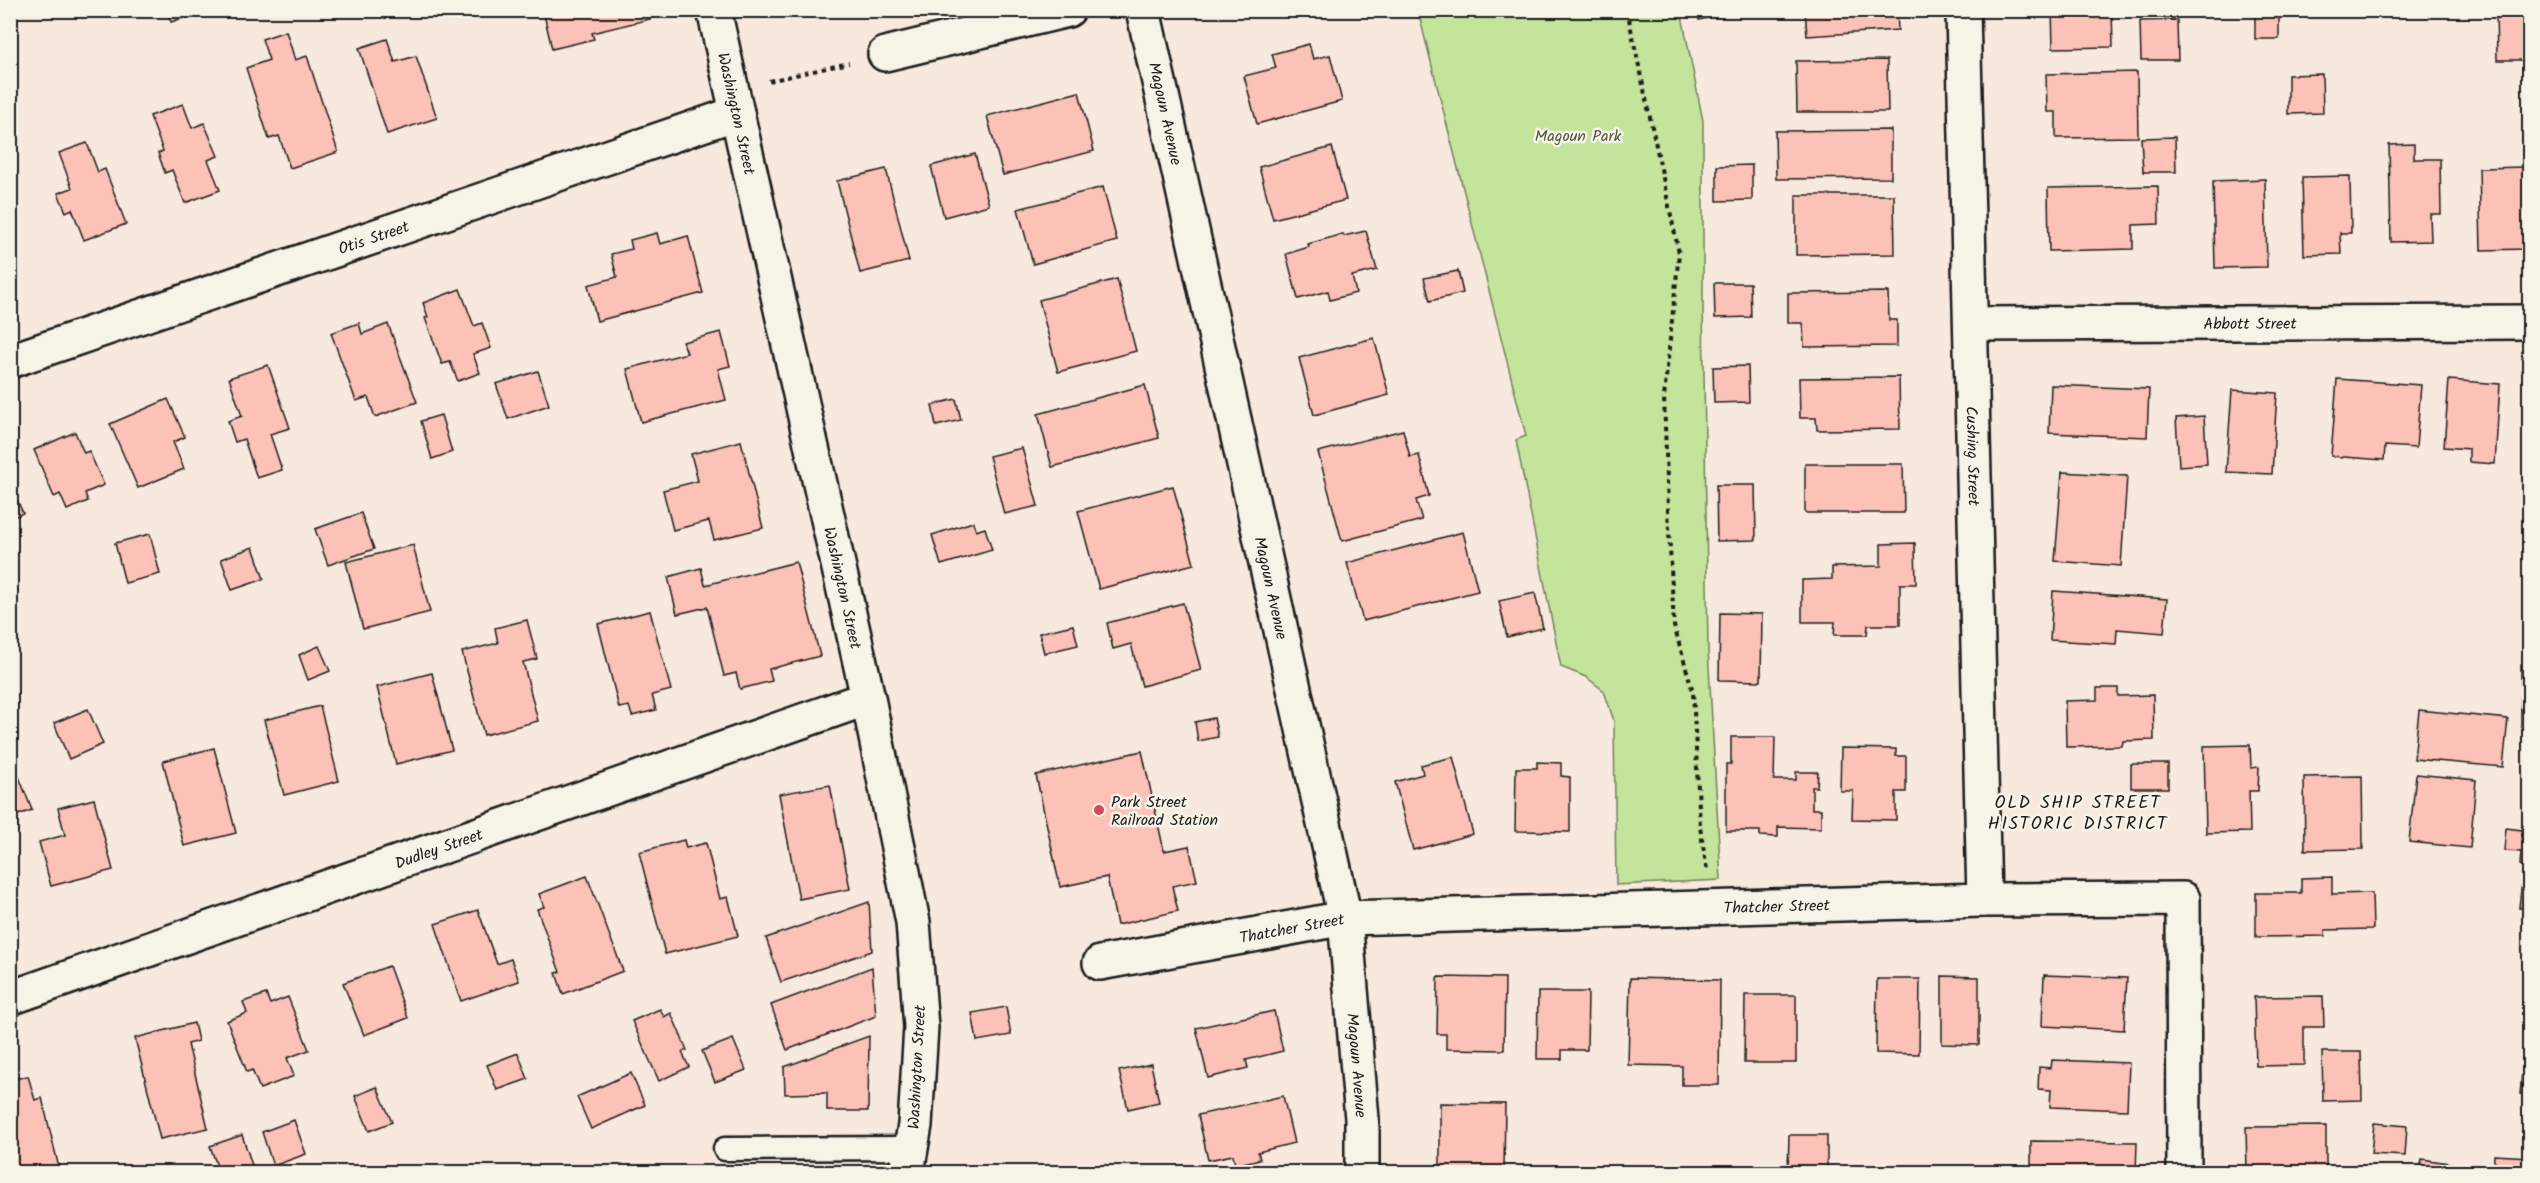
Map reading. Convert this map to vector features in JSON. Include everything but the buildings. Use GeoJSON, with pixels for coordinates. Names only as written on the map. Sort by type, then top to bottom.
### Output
{"type":"FeatureCollection","features":[{"type":"Feature","properties":{"kind":"street","name":"Washington Street"},"geometry":{"type":"LineString","coordinates":[[714,10],[868,698],[913,922],[921,1027],[919,1071],[909,1160]]}},
{"type":"Feature","properties":{"kind":"street"},"geometry":{"type":"LineString","coordinates":[[885,54],[1068,10]]}},
{"type":"Feature","properties":{"kind":"street","name":"Magoun Avenue"},"geometry":{"type":"LineString","coordinates":[[1143,10],[1345,918],[1361,1107],[1362,1173]]}},
{"type":"Feature","properties":{"kind":"street","name":"Cushing Street"},"geometry":{"type":"LineString","coordinates":[[1963,10],[1984,900]]}},
{"type":"Feature","properties":{"kind":"street","name":"Otis Street"},"geometry":{"type":"LineString","coordinates":[[10,361],[737,113]]}},
{"type":"Feature","properties":{"kind":"street","name":"Abbott Street"},"geometry":{"type":"LineString","coordinates":[[1971,324],[2529,322]]}},
{"type":"Feature","properties":{"kind":"street","name":"Dudley Street"},"geometry":{"type":"LineString","coordinates":[[10,998],[868,698]]}},
{"type":"Feature","properties":{"kind":"street","name":"Thatcher Street"},"geometry":{"type":"LineString","coordinates":[[1100,963],[1345,918],[1984,900],[2183,899],[2184,1173]]}},
{"type":"Feature","properties":{"kind":"lane"},"geometry":{"type":"LineString","coordinates":[[725,1149],[909,1160]]}},
{"type":"Feature","properties":{"kind":"path"},"geometry":{"type":"LineString","coordinates":[[1627,10],[1679,253],[1664,397],[1668,510],[1674,626],[1693,692],[1700,827],[1708,874]]}},
{"type":"Feature","properties":{"kind":"path"},"geometry":{"type":"LineString","coordinates":[[758,84],[885,54]]}},
{"type":"Feature","properties":{"kind":"green space","name":"Magoun Park"},"geometry":{"type":"Polygon","coordinates":[[[1418,11],[1681,11],[1703,121],[1708,649],[1721,880],[1616,885],[1614,721],[1604,691],[1586,677],[1561,667],[1516,440],[1526,436],[1418,11]]]}},
{"type":"Feature","properties":{"kind":"place","name":"Park Street Railroad Station"},"geometry":{"type":"Point","coordinates":[1099,810]}},
{"type":"Feature","properties":{"kind":"district","name":"OLD SHIP STREET HISTORIC DISTRICT"},"geometry":{"type":"Point","coordinates":[2078,812]}}]}
